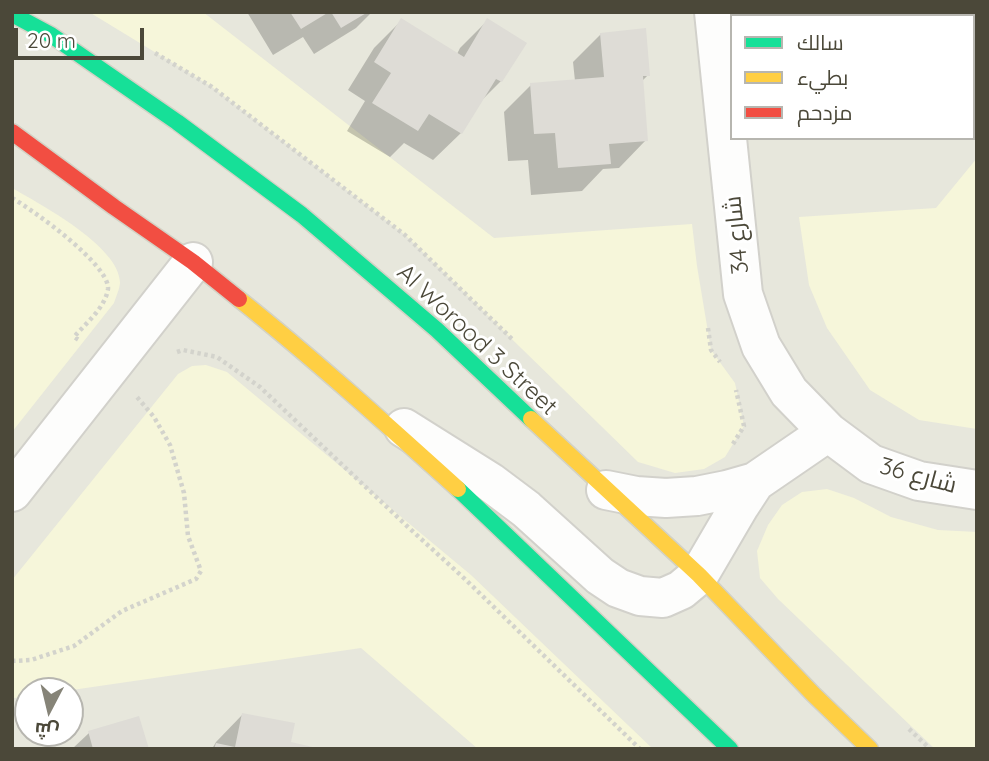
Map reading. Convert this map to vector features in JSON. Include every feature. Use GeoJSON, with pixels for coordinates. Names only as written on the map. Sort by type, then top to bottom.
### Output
{"type":"FeatureCollection","features":[{"type":"Feature","properties":{"kind":"street","name":"شارع 34"},"geometry":{"type":"LineString","coordinates":[[714,12],[743,294],[761,346],[789,392],[828,432]]}},
{"type":"Feature","properties":{"kind":"street","name":"Al Worood 3 Street"},"geometry":{"type":"LineString","coordinates":[[12,14],[51,35],[154,106],[302,215],[437,330],[699,575],[813,694],[870,749]]}},
{"type":"Feature","properties":{"kind":"street"},"geometry":{"type":"LineString","coordinates":[[12,132],[193,262],[284,335],[377,415],[500,528],[730,749]]}},
{"type":"Feature","properties":{"kind":"street"},"geometry":{"type":"LineString","coordinates":[[12,492],[193,262]]}},
{"type":"Feature","properties":{"kind":"street"},"geometry":{"type":"LineString","coordinates":[[377,415],[413,433],[490,482],[526,509],[600,576],[618,589],[640,596],[663,598],[681,590],[699,575],[755,482]]}},
{"type":"Feature","properties":{"kind":"street"},"geometry":{"type":"LineString","coordinates":[[606,490],[666,498],[697,496],[755,482],[828,432]]}},
{"type":"Feature","properties":{"kind":"street","name":"شارع 36"},"geometry":{"type":"LineString","coordinates":[[828,432],[871,464],[919,481],[977,490]]}},
{"type":"Feature","properties":{"kind":"path"},"geometry":{"type":"LineString","coordinates":[[145,46],[212,87],[405,236],[522,348]]}},
{"type":"Feature","properties":{"kind":"path"},"geometry":{"type":"LineString","coordinates":[[12,198],[28,207],[75,244],[102,273],[108,285],[106,298],[74,337],[111,365],[154,417],[170,445],[184,493],[188,536],[201,571],[196,579],[122,611],[74,646],[31,660],[12,661]]}},
{"type":"Feature","properties":{"kind":"path"},"geometry":{"type":"LineString","coordinates":[[707,326],[711,350],[727,372]]}},
{"type":"Feature","properties":{"kind":"path"},"geometry":{"type":"LineString","coordinates":[[171,355],[183,350],[217,357],[260,387],[466,580],[640,749]]}},
{"type":"Feature","properties":{"kind":"path"},"geometry":{"type":"LineString","coordinates":[[735,383],[744,426],[725,457],[755,482]]}},
{"type":"Feature","properties":{"kind":"path"},"geometry":{"type":"LineString","coordinates":[[900,722],[930,749]]}},
{"type":"Feature","properties":{"kind":"shaded area"},"geometry":{"type":"Polygon","coordinates":[[[12,12],[977,12],[977,749],[12,749],[12,12]]]}},
{"type":"Feature","properties":{"kind":"sand"},"geometry":{"type":"Polygon","coordinates":[[[89,12],[203,12],[494,238],[692,224],[711,350],[735,383],[744,426],[725,457],[704,469],[675,473],[638,462],[405,235],[212,87],[89,12]]]}},
{"type":"Feature","properties":{"kind":"sand"},"geometry":{"type":"Polygon","coordinates":[[[977,158],[977,429],[919,420],[870,390],[827,328],[809,285],[799,217],[936,208],[977,158]]]}},
{"type":"Feature","properties":{"kind":"sand"},"geometry":{"type":"Polygon","coordinates":[[[12,188],[58,215],[93,241],[107,254],[116,268],[120,282],[114,303],[12,432],[12,188]]]}},
{"type":"Feature","properties":{"kind":"sand"},"geometry":{"type":"Polygon","coordinates":[[[206,365],[227,372],[471,575],[653,749],[478,749],[361,648],[84,688],[84,677],[14,677],[12,701],[12,580],[178,374],[192,366],[206,365]]]}},
{"type":"Feature","properties":{"kind":"sand"},"geometry":{"type":"Polygon","coordinates":[[[827,489],[854,498],[891,517],[938,530],[977,532],[977,749],[935,749],[778,599],[760,578],[757,551],[768,525],[782,505],[802,492],[827,489]]]}},
{"type":"Feature","properties":{"kind":"building"},"geometry":{"type":"Polygon","coordinates":[[[290,12],[329,12],[301,29],[290,12]]]}},
{"type":"Feature","properties":{"kind":"building"},"geometry":{"type":"Polygon","coordinates":[[[331,12],[368,12],[341,28],[331,12]]]}},
{"type":"Feature","properties":{"kind":"building"},"geometry":{"type":"Polygon","coordinates":[[[804,12],[852,14],[804,14],[804,12]]]}},
{"type":"Feature","properties":{"kind":"building"},"geometry":{"type":"Polygon","coordinates":[[[948,12],[977,12],[977,40],[975,14],[948,12]]]}},
{"type":"Feature","properties":{"kind":"building"},"geometry":{"type":"Polygon","coordinates":[[[401,18],[464,57],[487,18],[527,43],[502,82],[496,79],[462,134],[429,114],[418,131],[372,103],[391,73],[374,62],[401,18]]]}},
{"type":"Feature","properties":{"kind":"building"},"geometry":{"type":"Polygon","coordinates":[[[646,28],[650,76],[643,76],[648,141],[609,144],[611,164],[558,168],[555,133],[534,134],[530,83],[604,77],[600,33],[646,28]]]}},
{"type":"Feature","properties":{"kind":"building"},"geometry":{"type":"Polygon","coordinates":[[[242,713],[295,723],[291,742],[317,749],[214,749],[216,743],[235,747],[242,713]]]}},
{"type":"Feature","properties":{"kind":"building"},"geometry":{"type":"Polygon","coordinates":[[[139,716],[149,749],[93,749],[88,731],[139,716]]]}},
{"type":"Feature","properties":{"kind":"traffic: fast"},"geometry":{"type":"LineString","coordinates":[[12,14],[51,35],[177,122],[302,215],[437,330],[531,419]]}},
{"type":"Feature","properties":{"kind":"traffic: fast"},"geometry":{"type":"LineString","coordinates":[[458,489],[730,749]]}},
{"type":"Feature","properties":{"kind":"traffic: slow"},"geometry":{"type":"LineString","coordinates":[[239,299],[322,368],[458,489]]}},
{"type":"Feature","properties":{"kind":"traffic: slow"},"geometry":{"type":"LineString","coordinates":[[531,419],[699,575],[813,694],[870,749]]}},
{"type":"Feature","properties":{"kind":"traffic: jam"},"geometry":{"type":"LineString","coordinates":[[12,132],[193,262],[239,299]]}}]}
